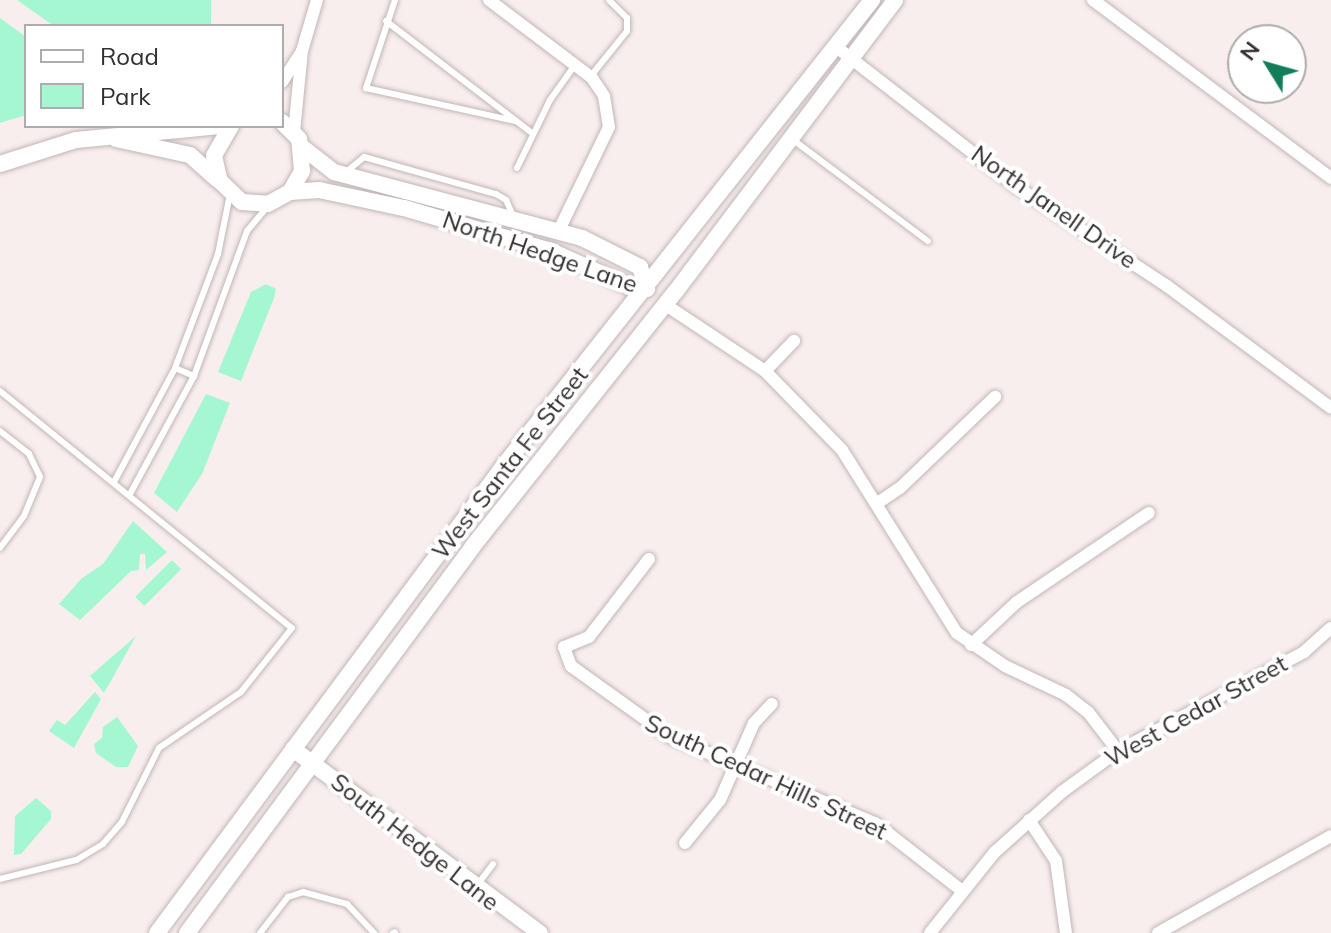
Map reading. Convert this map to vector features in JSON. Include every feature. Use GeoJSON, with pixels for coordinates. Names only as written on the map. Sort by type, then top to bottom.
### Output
{"type":"FeatureCollection","features":[{"type":"Feature","properties":{"kind":"street"},"geometry":{"type":"LineString","coordinates":[[110,138],[190,155],[225,188],[256,205],[272,202],[290,192],[302,171],[293,134],[302,51],[317,0]]}},
{"type":"Feature","properties":{"kind":"street"},"geometry":{"type":"LineString","coordinates":[[489,0],[590,77],[604,96],[609,127],[559,230]]}},
{"type":"Feature","properties":{"kind":"street","name":"West Santa Fe Street"},"geometry":{"type":"LineString","coordinates":[[157,933],[498,474],[872,0]]}},
{"type":"Feature","properties":{"kind":"street","name":"West Santa Fe Street"},"geometry":{"type":"LineString","coordinates":[[187,933],[315,765],[473,546],[666,305],[895,0]]}},
{"type":"Feature","properties":{"kind":"street"},"geometry":{"type":"LineString","coordinates":[[1093,0],[1331,178]]}},
{"type":"Feature","properties":{"kind":"street","name":"North Janell Drive"},"geometry":{"type":"LineString","coordinates":[[835,46],[1017,187],[1236,337],[1331,408]]}},
{"type":"Feature","properties":{"kind":"street"},"geometry":{"type":"LineString","coordinates":[[284,79],[302,51]]}},
{"type":"Feature","properties":{"kind":"street"},"geometry":{"type":"LineString","coordinates":[[0,164],[49,146],[150,129],[174,128]]}},
{"type":"Feature","properties":{"kind":"street"},"geometry":{"type":"LineString","coordinates":[[225,188],[214,156],[230,128]]}},
{"type":"Feature","properties":{"kind":"street","name":"North Hedge Lane"},"geometry":{"type":"LineString","coordinates":[[290,192],[319,190],[404,208],[551,251],[629,286],[647,289],[640,267],[559,230],[324,167],[293,134]]}},
{"type":"Feature","properties":{"kind":"street"},"geometry":{"type":"LineString","coordinates":[[647,289],[765,371],[842,450],[879,502],[936,605],[971,645],[1066,695],[1088,712],[1118,751]]}},
{"type":"Feature","properties":{"kind":"street"},"geometry":{"type":"LineString","coordinates":[[765,371],[794,341]]}},
{"type":"Feature","properties":{"kind":"street"},"geometry":{"type":"LineString","coordinates":[[879,502],[900,488],[995,397]]}},
{"type":"Feature","properties":{"kind":"street"},"geometry":{"type":"LineString","coordinates":[[971,645],[1003,612],[1149,513]]}},
{"type":"Feature","properties":{"kind":"street","name":"South Cedar Hills Street"},"geometry":{"type":"LineString","coordinates":[[649,559],[589,637],[564,647],[571,666],[670,737],[875,823],[961,890]]}},
{"type":"Feature","properties":{"kind":"street","name":"West Cedar Street"},"geometry":{"type":"LineString","coordinates":[[930,933],[961,890],[1029,820],[1118,751],[1263,676],[1331,628]]}},
{"type":"Feature","properties":{"kind":"street"},"geometry":{"type":"LineString","coordinates":[[685,843],[704,825],[754,723],[772,704]]}},
{"type":"Feature","properties":{"kind":"street","name":"South Hedge Lane"},"geometry":{"type":"LineString","coordinates":[[293,749],[474,889],[540,933]]}},
{"type":"Feature","properties":{"kind":"street"},"geometry":{"type":"LineString","coordinates":[[1029,820],[1056,861],[1066,933]]}},
{"type":"Feature","properties":{"kind":"street"},"geometry":{"type":"LineString","coordinates":[[1158,933],[1331,836]]}},
{"type":"Feature","properties":{"kind":"lane"},"geometry":{"type":"LineString","coordinates":[[395,0],[366,88],[515,121]]}},
{"type":"Feature","properties":{"kind":"lane"},"geometry":{"type":"LineString","coordinates":[[590,77],[627,31],[627,18],[609,0]]}},
{"type":"Feature","properties":{"kind":"lane"},"geometry":{"type":"LineString","coordinates":[[386,21],[533,134]]}},
{"type":"Feature","properties":{"kind":"lane"},"geometry":{"type":"LineString","coordinates":[[517,168],[533,134],[575,65]]}},
{"type":"Feature","properties":{"kind":"lane"},"geometry":{"type":"LineString","coordinates":[[792,139],[928,241]]}},
{"type":"Feature","properties":{"kind":"lane"},"geometry":{"type":"LineString","coordinates":[[114,482],[175,368],[218,254],[225,188]]}},
{"type":"Feature","properties":{"kind":"lane"},"geometry":{"type":"LineString","coordinates":[[130,494],[194,376],[247,231],[272,202]]}},
{"type":"Feature","properties":{"kind":"lane"},"geometry":{"type":"LineString","coordinates":[[175,368],[194,376]]}},
{"type":"Feature","properties":{"kind":"lane"},"geometry":{"type":"LineString","coordinates":[[0,391],[292,628],[241,692],[159,748],[122,822],[103,844],[76,860],[0,879]]}},
{"type":"Feature","properties":{"kind":"lane"},"geometry":{"type":"LineString","coordinates":[[0,431],[29,454],[40,477],[24,516],[0,548]]}},
{"type":"Feature","properties":{"kind":"lane"},"geometry":{"type":"LineString","coordinates":[[474,889],[493,864]]}},
{"type":"Feature","properties":{"kind":"lane"},"geometry":{"type":"LineString","coordinates":[[260,933],[288,897],[303,892],[347,904],[374,933]]}},
{"type":"Feature","properties":{"kind":"green space"},"geometry":{"type":"Polygon","coordinates":[[[17,0],[211,0],[211,24],[51,24],[17,0]]]}},
{"type":"Feature","properties":{"kind":"green space"},"geometry":{"type":"Polygon","coordinates":[[[0,18],[24,36],[24,116],[0,123],[0,18]]]}},
{"type":"Feature","properties":{"kind":"green space"},"geometry":{"type":"Polygon","coordinates":[[[266,284],[276,289],[274,298],[241,381],[218,372],[251,292],[266,284]]]}},
{"type":"Feature","properties":{"kind":"green space"},"geometry":{"type":"Polygon","coordinates":[[[206,394],[230,403],[202,474],[177,512],[154,493],[206,394]]]}},
{"type":"Feature","properties":{"kind":"green space"},"geometry":{"type":"Polygon","coordinates":[[[133,521],[167,552],[146,570],[145,554],[140,554],[139,570],[131,571],[80,620],[59,604],[82,578],[103,564],[133,521]]]}},
{"type":"Feature","properties":{"kind":"green space"},"geometry":{"type":"Polygon","coordinates":[[[172,560],[181,569],[144,606],[135,597],[172,560]]]}},
{"type":"Feature","properties":{"kind":"green space"},"geometry":{"type":"Polygon","coordinates":[[[136,636],[104,693],[90,676],[136,636]]]}},
{"type":"Feature","properties":{"kind":"green space"},"geometry":{"type":"Polygon","coordinates":[[[95,692],[101,699],[74,748],[49,731],[57,720],[65,725],[95,692]]]}},
{"type":"Feature","properties":{"kind":"green space"},"geometry":{"type":"Polygon","coordinates":[[[117,717],[138,746],[128,767],[116,767],[96,753],[94,744],[102,738],[103,727],[117,717]]]}},
{"type":"Feature","properties":{"kind":"green space"},"geometry":{"type":"Polygon","coordinates":[[[36,798],[51,811],[51,819],[21,854],[14,855],[15,816],[36,798]]]}}]}
